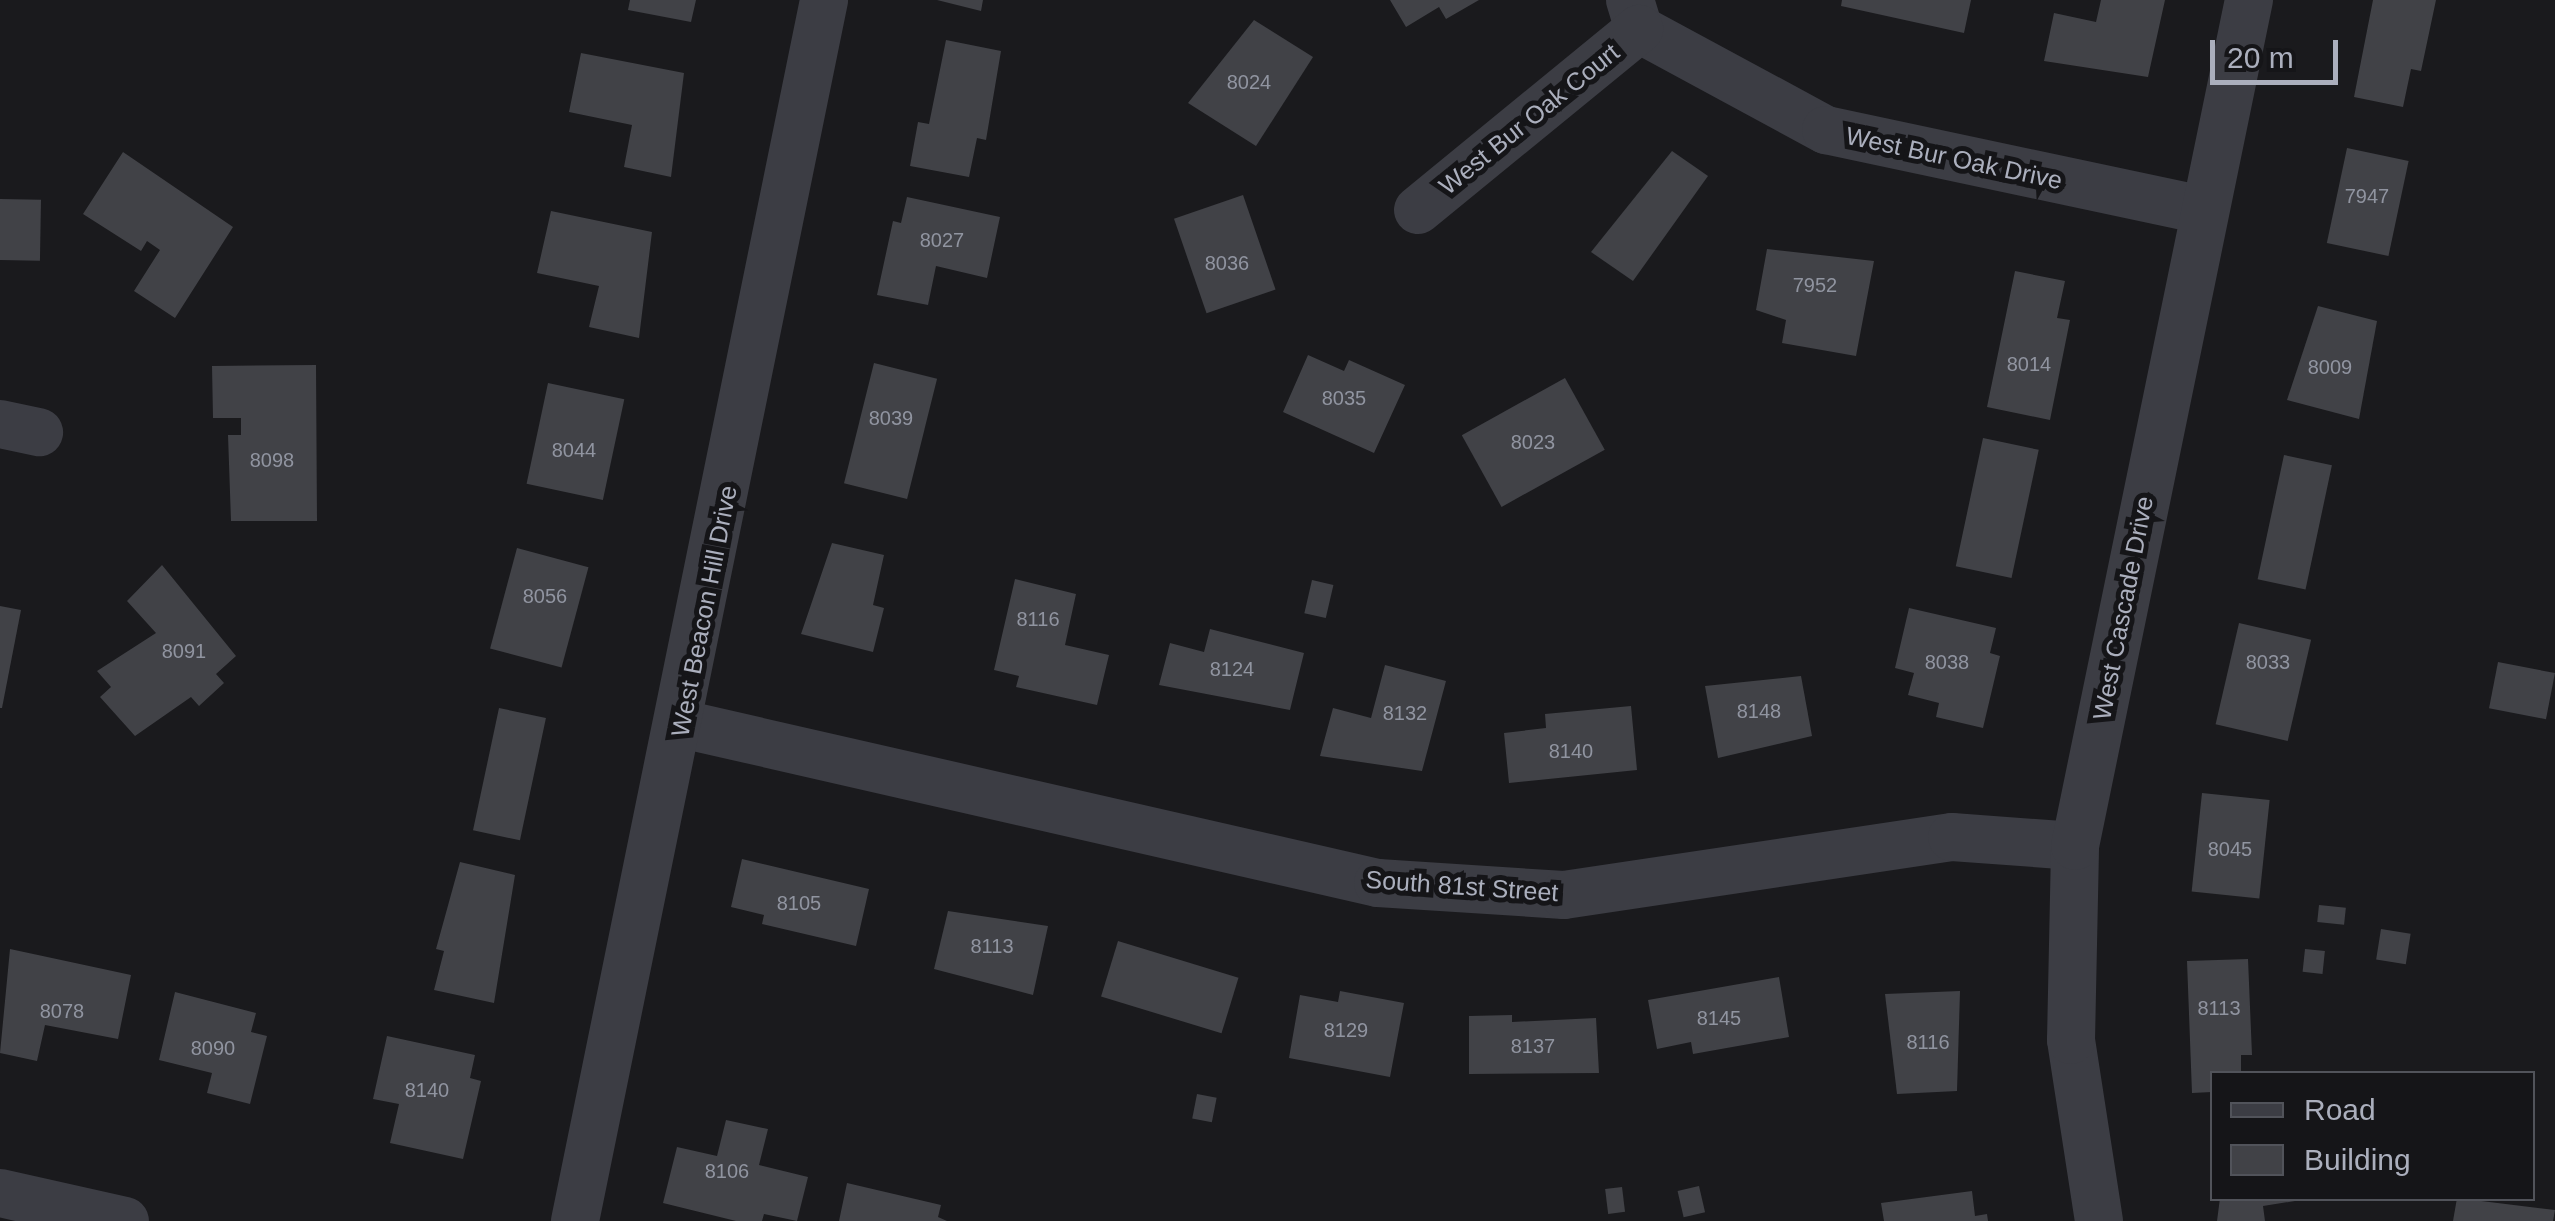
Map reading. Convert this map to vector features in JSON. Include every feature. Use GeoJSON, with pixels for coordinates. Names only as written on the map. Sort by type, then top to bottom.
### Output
{"type":"FeatureCollection","features":[{"type":"Feature","properties":{"kind":"street","name":"West Beacon Hill Drive"},"geometry":{"type":"LineString","coordinates":[[575,1221],[682,724],[824,0]]}},
{"type":"Feature","properties":{"kind":"street","name":"West Cascade Drive"},"geometry":{"type":"LineString","coordinates":[[2099,1221],[2071,1040],[2074,846],[2249,0]]}},
{"type":"Feature","properties":{"kind":"street","name":"West Bur Oak Drive"},"geometry":{"type":"LineString","coordinates":[[1634,14],[1826,130],[2203,210]]}},
{"type":"Feature","properties":{"kind":"street","name":"West Bur Oak Court"},"geometry":{"type":"LineString","coordinates":[[1418,210],[1634,14]]}},
{"type":"Feature","properties":{"kind":"street","name":"South 81st Street"},"geometry":{"type":"LineString","coordinates":[[682,724],[1378,883],[1564,894],[1952,837],[2074,846]]}},
{"type":"Feature","properties":{"kind":"street"},"geometry":{"type":"LineString","coordinates":[[0,1193],[125,1221]]}},
{"type":"Feature","properties":{"kind":"building"},"geometry":{"type":"Polygon","coordinates":[[[630,0],[696,0],[691,22],[628,10],[630,0]]]}},
{"type":"Feature","properties":{"kind":"building"},"geometry":{"type":"Polygon","coordinates":[[[937,0],[983,0],[981,11],[937,0]]]}},
{"type":"Feature","properties":{"kind":"building"},"geometry":{"type":"Polygon","coordinates":[[[1390,0],[1479,0],[1446,19],[1439,7],[1406,27],[1390,0]]]}},
{"type":"Feature","properties":{"kind":"building"},"geometry":{"type":"Polygon","coordinates":[[[1842,0],[1971,0],[1964,33],[1841,6],[1842,0]]]}},
{"type":"Feature","properties":{"kind":"building"},"geometry":{"type":"Polygon","coordinates":[[[2101,0],[2165,0],[2148,77],[2044,61],[2054,13],[2096,22],[2101,0]]]}},
{"type":"Feature","properties":{"kind":"building"},"geometry":{"type":"Polygon","coordinates":[[[2373,0],[2436,0],[2421,71],[2411,69],[2403,107],[2354,97],[2373,0]]]}},
{"type":"Feature","properties":{"kind":"building"},"geometry":{"type":"Polygon","coordinates":[[[1254,20],[1313,57],[1256,146],[1188,103],[1254,20]]]}},
{"type":"Feature","properties":{"kind":"building"},"geometry":{"type":"Polygon","coordinates":[[[946,40],[1001,51],[986,140],[977,138],[969,177],[910,166],[918,122],[929,124],[946,40]]]}},
{"type":"Feature","properties":{"kind":"building"},"geometry":{"type":"Polygon","coordinates":[[[581,53],[684,73],[671,177],[624,167],[632,125],[569,112],[581,53]]]}},
{"type":"Feature","properties":{"kind":"building"},"geometry":{"type":"Polygon","coordinates":[[[2347,148],[2409,161],[2388,256],[2327,243],[2347,148]]]}},
{"type":"Feature","properties":{"kind":"building"},"geometry":{"type":"Polygon","coordinates":[[[1672,151],[1708,176],[1633,281],[1591,252],[1672,151]]]}},
{"type":"Feature","properties":{"kind":"building"},"geometry":{"type":"Polygon","coordinates":[[[123,152],[233,227],[175,318],[134,291],[160,250],[147,241],[141,251],[83,214],[123,152]]]}},
{"type":"Feature","properties":{"kind":"building"},"geometry":{"type":"Polygon","coordinates":[[[1243,195],[1276,290],[1207,313],[1174,219],[1243,195]]]}},
{"type":"Feature","properties":{"kind":"building"},"geometry":{"type":"Polygon","coordinates":[[[907,197],[1000,217],[987,278],[936,266],[928,305],[877,295],[893,221],[901,223],[907,197]]]}},
{"type":"Feature","properties":{"kind":"building"},"geometry":{"type":"Polygon","coordinates":[[[0,199],[41,200],[40,261],[0,260],[0,199]]]}},
{"type":"Feature","properties":{"kind":"building"},"geometry":{"type":"Polygon","coordinates":[[[551,211],[652,232],[639,338],[589,327],[599,286],[537,273],[551,211]]]}},
{"type":"Feature","properties":{"kind":"building"},"geometry":{"type":"Polygon","coordinates":[[[1767,249],[1874,261],[1856,356],[1782,343],[1786,320],[1756,310],[1767,249]]]}},
{"type":"Feature","properties":{"kind":"building"},"geometry":{"type":"Polygon","coordinates":[[[2015,271],[2065,281],[2057,318],[2070,320],[2050,420],[1987,407],[2015,271]]]}},
{"type":"Feature","properties":{"kind":"building"},"geometry":{"type":"Polygon","coordinates":[[[2318,306],[2377,321],[2359,419],[2287,400],[2318,306]]]}},
{"type":"Feature","properties":{"kind":"building"},"geometry":{"type":"Polygon","coordinates":[[[1308,355],[1344,371],[1349,360],[1405,385],[1374,453],[1283,412],[1308,355]]]}},
{"type":"Feature","properties":{"kind":"building"},"geometry":{"type":"Polygon","coordinates":[[[874,363],[937,379],[907,499],[844,483],[874,363]]]}},
{"type":"Feature","properties":{"kind":"building"},"geometry":{"type":"Polygon","coordinates":[[[316,365],[317,521],[231,521],[228,435],[241,435],[241,418],[213,418],[212,366],[316,365]]]}},
{"type":"Feature","properties":{"kind":"building"},"geometry":{"type":"Polygon","coordinates":[[[1565,378],[1605,450],[1502,507],[1462,435],[1565,378]]]}},
{"type":"Feature","properties":{"kind":"building"},"geometry":{"type":"Polygon","coordinates":[[[548,383],[624,399],[603,500],[527,484],[548,383]]]}},
{"type":"Feature","properties":{"kind":"building"},"geometry":{"type":"Polygon","coordinates":[[[1983,438],[2039,450],[2012,578],[1956,566],[1983,438]]]}},
{"type":"Feature","properties":{"kind":"building"},"geometry":{"type":"Polygon","coordinates":[[[2284,455],[2332,465],[2306,589],[2258,579],[2284,455]]]}},
{"type":"Feature","properties":{"kind":"building"},"geometry":{"type":"Polygon","coordinates":[[[832,543],[884,555],[873,605],[884,608],[873,652],[801,634],[832,543]]]}},
{"type":"Feature","properties":{"kind":"building"},"geometry":{"type":"Polygon","coordinates":[[[517,548],[588,567],[562,668],[490,648],[517,548]]]}},
{"type":"Feature","properties":{"kind":"building"},"geometry":{"type":"Polygon","coordinates":[[[162,565],[236,656],[216,674],[224,683],[199,706],[191,697],[135,736],[100,697],[111,687],[97,671],[156,633],[127,601],[162,565]]]}},
{"type":"Feature","properties":{"kind":"building"},"geometry":{"type":"Polygon","coordinates":[[[1015,579],[1076,594],[1065,645],[1109,655],[1097,705],[1016,687],[1019,676],[994,670],[1015,579]]]}},
{"type":"Feature","properties":{"kind":"building"},"geometry":{"type":"Polygon","coordinates":[[[1312,580],[1333,585],[1326,618],[1304,613],[1312,580]]]}},
{"type":"Feature","properties":{"kind":"building"},"geometry":{"type":"Polygon","coordinates":[[[0,606],[21,610],[2,708],[0,708],[0,606]]]}},
{"type":"Feature","properties":{"kind":"building"},"geometry":{"type":"Polygon","coordinates":[[[1909,608],[1996,628],[1990,653],[2000,656],[1983,728],[1936,717],[1939,703],[1908,695],[1914,673],[1895,668],[1909,608]]]}},
{"type":"Feature","properties":{"kind":"building"},"geometry":{"type":"Polygon","coordinates":[[[2239,623],[2311,640],[2288,741],[2216,724],[2239,623]]]}},
{"type":"Feature","properties":{"kind":"building"},"geometry":{"type":"Polygon","coordinates":[[[1210,629],[1304,653],[1290,710],[1159,685],[1170,643],[1204,652],[1210,629]]]}},
{"type":"Feature","properties":{"kind":"building"},"geometry":{"type":"Polygon","coordinates":[[[2498,662],[2555,673],[2546,719],[2489,708],[2498,662]]]}},
{"type":"Feature","properties":{"kind":"building"},"geometry":{"type":"Polygon","coordinates":[[[1385,665],[1446,681],[1422,771],[1320,756],[1333,708],[1371,718],[1385,665]]]}},
{"type":"Feature","properties":{"kind":"building"},"geometry":{"type":"Polygon","coordinates":[[[1801,676],[1812,736],[1718,758],[1705,686],[1801,676]]]}},
{"type":"Feature","properties":{"kind":"building"},"geometry":{"type":"Polygon","coordinates":[[[1631,706],[1637,770],[1509,783],[1504,733],[1546,728],[1545,714],[1631,706]]]}},
{"type":"Feature","properties":{"kind":"building"},"geometry":{"type":"Polygon","coordinates":[[[499,708],[546,718],[520,840],[473,830],[499,708]]]}},
{"type":"Feature","properties":{"kind":"building"},"geometry":{"type":"Polygon","coordinates":[[[2202,793],[2270,800],[2259,899],[2192,891],[2202,793]]]}},
{"type":"Feature","properties":{"kind":"building"},"geometry":{"type":"Polygon","coordinates":[[[742,859],[869,889],[856,946],[762,924],[764,915],[731,907],[742,859]]]}},
{"type":"Feature","properties":{"kind":"building"},"geometry":{"type":"Polygon","coordinates":[[[460,862],[515,875],[494,1003],[434,990],[444,951],[436,949],[460,862]]]}},
{"type":"Feature","properties":{"kind":"building"},"geometry":{"type":"Polygon","coordinates":[[[2319,905],[2346,908],[2344,925],[2317,922],[2319,905]]]}},
{"type":"Feature","properties":{"kind":"building"},"geometry":{"type":"Polygon","coordinates":[[[948,911],[1048,926],[1033,995],[934,969],[948,911]]]}},
{"type":"Feature","properties":{"kind":"building"},"geometry":{"type":"Polygon","coordinates":[[[2381,929],[2411,934],[2406,964],[2376,960],[2381,929]]]}},
{"type":"Feature","properties":{"kind":"building"},"geometry":{"type":"Polygon","coordinates":[[[1118,941],[1238,978],[1222,1033],[1101,996],[1118,941]]]}},
{"type":"Feature","properties":{"kind":"building"},"geometry":{"type":"Polygon","coordinates":[[[10,949],[131,975],[118,1039],[45,1025],[37,1061],[0,1053],[10,949]]]}},
{"type":"Feature","properties":{"kind":"building"},"geometry":{"type":"Polygon","coordinates":[[[2305,949],[2325,951],[2322,974],[2303,972],[2305,949]]]}},
{"type":"Feature","properties":{"kind":"building"},"geometry":{"type":"Polygon","coordinates":[[[2248,959],[2252,1055],[2241,1055],[2241,1071],[2210,1071],[2210,1092],[2192,1093],[2187,961],[2248,959]]]}},
{"type":"Feature","properties":{"kind":"building"},"geometry":{"type":"Polygon","coordinates":[[[1779,977],[1789,1037],[1693,1054],[1691,1042],[1657,1049],[1648,1000],[1779,977]]]}},
{"type":"Feature","properties":{"kind":"building"},"geometry":{"type":"Polygon","coordinates":[[[1340,991],[1404,1003],[1390,1077],[1289,1058],[1300,995],[1338,1002],[1340,991]]]}},
{"type":"Feature","properties":{"kind":"building"},"geometry":{"type":"Polygon","coordinates":[[[1960,991],[1957,1091],[1897,1094],[1885,994],[1960,991]]]}},
{"type":"Feature","properties":{"kind":"building"},"geometry":{"type":"Polygon","coordinates":[[[175,992],[256,1013],[251,1032],[267,1036],[250,1104],[207,1093],[212,1073],[159,1060],[175,992]]]}},
{"type":"Feature","properties":{"kind":"building"},"geometry":{"type":"Polygon","coordinates":[[[1512,1015],[1512,1022],[1596,1018],[1599,1073],[1469,1074],[1469,1016],[1512,1015]]]}},
{"type":"Feature","properties":{"kind":"building"},"geometry":{"type":"Polygon","coordinates":[[[387,1036],[475,1055],[470,1078],[481,1081],[463,1159],[390,1143],[399,1104],[373,1099],[387,1036]]]}},
{"type":"Feature","properties":{"kind":"building"},"geometry":{"type":"Polygon","coordinates":[[[1197,1094],[1217,1098],[1212,1122],[1192,1119],[1197,1094]]]}},
{"type":"Feature","properties":{"kind":"building"},"geometry":{"type":"Polygon","coordinates":[[[726,1120],[768,1129],[759,1165],[808,1177],[797,1221],[764,1214],[762,1221],[736,1221],[663,1203],[677,1147],[717,1156],[726,1120]]]}},
{"type":"Feature","properties":{"kind":"building"},"geometry":{"type":"Polygon","coordinates":[[[847,1183],[941,1205],[938,1217],[947,1221],[839,1221],[847,1183]]]}},
{"type":"Feature","properties":{"kind":"building"},"geometry":{"type":"Polygon","coordinates":[[[1699,1186],[1705,1212],[1684,1217],[1678,1191],[1699,1186]]]}},
{"type":"Feature","properties":{"kind":"building"},"geometry":{"type":"Polygon","coordinates":[[[1622,1187],[1625,1212],[1608,1214],[1605,1189],[1622,1187]]]}},
{"type":"Feature","properties":{"kind":"building"},"geometry":{"type":"Polygon","coordinates":[[[1972,1191],[1975,1216],[1987,1214],[1988,1221],[1884,1221],[1881,1203],[1972,1191]]]}},
{"type":"Feature","properties":{"kind":"building"},"geometry":{"type":"Polygon","coordinates":[[[2220,1201],[2295,1201],[2263,1206],[2265,1221],[2217,1221],[2220,1201]]]}},
{"type":"Feature","properties":{"kind":"building"},"geometry":{"type":"Polygon","coordinates":[[[2456,1201],[2555,1210],[2553,1221],[2453,1221],[2456,1201]]]}}]}
